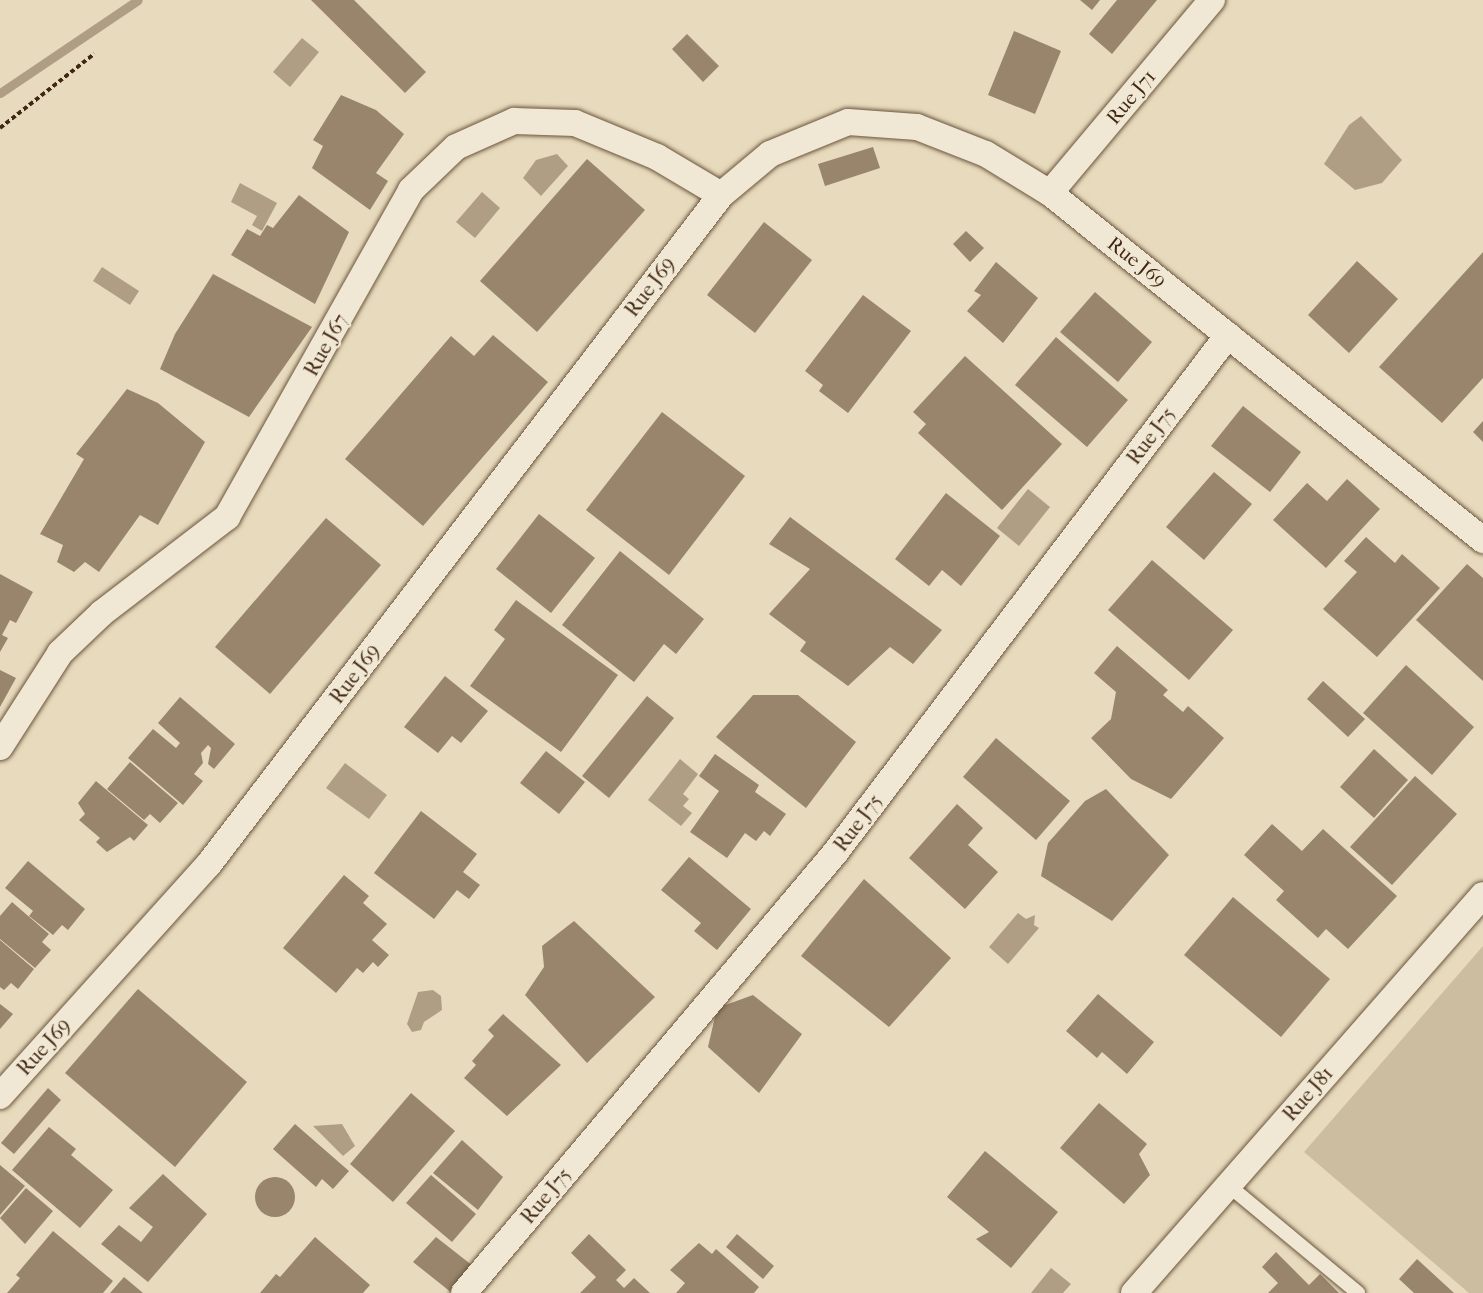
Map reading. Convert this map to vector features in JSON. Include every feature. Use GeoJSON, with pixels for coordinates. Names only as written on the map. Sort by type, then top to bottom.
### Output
{"type":"FeatureCollection","features":[{"type":"Feature","properties":{"kind":"street","name":"Rue J71"},"geometry":{"type":"LineString","coordinates":[[1050,193],[1212,0]]}},
{"type":"Feature","properties":{"kind":"street","name":"Rue J67"},"geometry":{"type":"LineString","coordinates":[[0,747],[60,653],[102,613],[228,517],[411,190],[456,147],[514,121],[574,123],[657,157],[721,195]]}},
{"type":"Feature","properties":{"kind":"street","name":"Rue J69"},"geometry":{"type":"LineString","coordinates":[[0,1096],[209,864],[721,195],[770,154],[848,122],[917,127],[986,154],[1050,193],[1483,540]]}},
{"type":"Feature","properties":{"kind":"street","name":"Rue J75"},"geometry":{"type":"LineString","coordinates":[[464,1293],[835,853],[1228,334]]}},
{"type":"Feature","properties":{"kind":"street","name":"Rue J81"},"geometry":{"type":"LineString","coordinates":[[1134,1293],[1483,895]]}},
{"type":"Feature","properties":{"kind":"lane"},"geometry":{"type":"LineString","coordinates":[[1228,1185],[1358,1293]]}},
{"type":"Feature","properties":{"kind":"path"},"geometry":{"type":"LineString","coordinates":[[0,128],[94,54]]}},
{"type":"Feature","properties":{"kind":"shaded area"},"geometry":{"type":"Polygon","coordinates":[[[302,38],[319,52],[290,87],[273,72],[302,38]]]}},
{"type":"Feature","properties":{"kind":"shaded area"},"geometry":{"type":"Polygon","coordinates":[[[1361,116],[1402,160],[1382,183],[1355,190],[1324,164],[1349,125],[1361,116]]]}},
{"type":"Feature","properties":{"kind":"shaded area"},"geometry":{"type":"Polygon","coordinates":[[[557,154],[568,166],[541,196],[523,178],[536,160],[557,154]]]}},
{"type":"Feature","properties":{"kind":"shaded area"},"geometry":{"type":"Polygon","coordinates":[[[240,183],[277,203],[262,231],[252,225],[257,216],[231,202],[240,183]]]}},
{"type":"Feature","properties":{"kind":"shaded area"},"geometry":{"type":"Polygon","coordinates":[[[482,192],[500,208],[475,238],[456,222],[482,192]]]}},
{"type":"Feature","properties":{"kind":"shaded area"},"geometry":{"type":"Polygon","coordinates":[[[102,267],[139,291],[130,305],[93,281],[102,267]]]}},
{"type":"Feature","properties":{"kind":"shaded area"},"geometry":{"type":"Polygon","coordinates":[[[1028,489],[1050,507],[1019,546],[997,528],[1028,489]]]}},
{"type":"Feature","properties":{"kind":"shaded area"},"geometry":{"type":"Polygon","coordinates":[[[680,759],[698,774],[683,794],[689,799],[683,806],[692,813],[681,826],[648,800],[680,759]]]}},
{"type":"Feature","properties":{"kind":"shaded area"},"geometry":{"type":"Polygon","coordinates":[[[345,763],[387,795],[369,819],[326,788],[345,763]]]}},
{"type":"Feature","properties":{"kind":"shaded area"},"geometry":{"type":"Polygon","coordinates":[[[1018,913],[1026,919],[1035,915],[1034,925],[1039,928],[1008,964],[989,947],[1018,913]]]}},
{"type":"Feature","properties":{"kind":"shaded area"},"geometry":{"type":"Polygon","coordinates":[[[1483,946],[1483,1293],[1469,1293],[1304,1152],[1483,946]]]}},
{"type":"Feature","properties":{"kind":"shaded area"},"geometry":{"type":"Polygon","coordinates":[[[433,990],[441,996],[442,1010],[424,1022],[421,1030],[412,1032],[407,1024],[418,992],[433,990]]]}},
{"type":"Feature","properties":{"kind":"shaded area"},"geometry":{"type":"Polygon","coordinates":[[[342,1124],[355,1146],[343,1156],[313,1126],[342,1124]]]}},
{"type":"Feature","properties":{"kind":"shaded area"},"geometry":{"type":"Polygon","coordinates":[[[1051,1268],[1071,1284],[1063,1293],[1031,1293],[1051,1268]]]}},
{"type":"Feature","properties":{"kind":"building"},"geometry":{"type":"Polygon","coordinates":[[[311,0],[354,0],[426,72],[405,93],[311,0]]]}},
{"type":"Feature","properties":{"kind":"building"},"geometry":{"type":"Polygon","coordinates":[[[1080,0],[1100,0],[1092,10],[1080,0]]]}},
{"type":"Feature","properties":{"kind":"building"},"geometry":{"type":"Polygon","coordinates":[[[1117,0],[1157,0],[1112,54],[1089,34],[1117,0]]]}},
{"type":"Feature","properties":{"kind":"building"},"geometry":{"type":"Polygon","coordinates":[[[1014,31],[1061,51],[1035,114],[988,95],[1014,31]]]}},
{"type":"Feature","properties":{"kind":"building"},"geometry":{"type":"Polygon","coordinates":[[[687,34],[719,66],[703,82],[672,49],[687,34]]]}},
{"type":"Feature","properties":{"kind":"building"},"geometry":{"type":"Polygon","coordinates":[[[341,95],[376,110],[404,134],[376,173],[388,181],[370,210],[312,168],[323,146],[313,140],[341,95]]]}},
{"type":"Feature","properties":{"kind":"building"},"geometry":{"type":"Polygon","coordinates":[[[873,147],[880,168],[825,186],[818,164],[873,147]]]}},
{"type":"Feature","properties":{"kind":"building"},"geometry":{"type":"Polygon","coordinates":[[[587,159],[645,210],[537,332],[480,281],[587,159]]]}},
{"type":"Feature","properties":{"kind":"building"},"geometry":{"type":"Polygon","coordinates":[[[299,195],[349,232],[315,304],[231,255],[247,229],[260,236],[267,225],[273,228],[299,195]]]}},
{"type":"Feature","properties":{"kind":"building"},"geometry":{"type":"Polygon","coordinates":[[[764,222],[812,260],[755,333],[707,295],[764,222]]]}},
{"type":"Feature","properties":{"kind":"building"},"geometry":{"type":"Polygon","coordinates":[[[966,231],[984,248],[970,262],[953,244],[966,231]]]}},
{"type":"Feature","properties":{"kind":"building"},"geometry":{"type":"Polygon","coordinates":[[[1483,252],[1483,378],[1442,423],[1379,367],[1483,252]]]}},
{"type":"Feature","properties":{"kind":"building"},"geometry":{"type":"Polygon","coordinates":[[[1357,261],[1398,299],[1349,353],[1308,315],[1357,261]]]}},
{"type":"Feature","properties":{"kind":"building"},"geometry":{"type":"Polygon","coordinates":[[[996,262],[1038,298],[1003,343],[967,311],[981,295],[974,291],[996,262]]]}},
{"type":"Feature","properties":{"kind":"building"},"geometry":{"type":"Polygon","coordinates":[[[213,274],[312,327],[249,417],[160,369],[175,334],[213,274]]]}},
{"type":"Feature","properties":{"kind":"building"},"geometry":{"type":"Polygon","coordinates":[[[1095,292],[1152,342],[1118,382],[1060,332],[1095,292]]]}},
{"type":"Feature","properties":{"kind":"building"},"geometry":{"type":"Polygon","coordinates":[[[863,295],[911,331],[848,413],[819,391],[823,385],[805,371],[863,295]]]}},
{"type":"Feature","properties":{"kind":"building"},"geometry":{"type":"Polygon","coordinates":[[[493,335],[548,382],[423,526],[345,459],[451,336],[474,356],[493,335]]]}},
{"type":"Feature","properties":{"kind":"building"},"geometry":{"type":"Polygon","coordinates":[[[1056,337],[1128,400],[1087,447],[1015,385],[1056,337]]]}},
{"type":"Feature","properties":{"kind":"building"},"geometry":{"type":"Polygon","coordinates":[[[965,356],[1062,444],[1002,510],[918,433],[926,424],[913,412],[965,356]]]}},
{"type":"Feature","properties":{"kind":"building"},"geometry":{"type":"Polygon","coordinates":[[[127,389],[158,403],[205,442],[158,525],[140,515],[99,572],[85,562],[74,572],[57,562],[63,545],[40,534],[84,459],[76,454],[127,389]]]}},
{"type":"Feature","properties":{"kind":"building"},"geometry":{"type":"Polygon","coordinates":[[[1243,406],[1301,452],[1270,492],[1211,446],[1243,406]]]}},
{"type":"Feature","properties":{"kind":"building"},"geometry":{"type":"Polygon","coordinates":[[[662,412],[745,476],[669,575],[586,510],[662,412]]]}},
{"type":"Feature","properties":{"kind":"building"},"geometry":{"type":"Polygon","coordinates":[[[1483,421],[1483,442],[1473,432],[1483,421]]]}},
{"type":"Feature","properties":{"kind":"building"},"geometry":{"type":"Polygon","coordinates":[[[1214,472],[1252,504],[1204,560],[1166,527],[1214,472]]]}},
{"type":"Feature","properties":{"kind":"building"},"geometry":{"type":"Polygon","coordinates":[[[1347,479],[1380,509],[1326,568],[1273,520],[1307,483],[1327,501],[1347,479]]]}},
{"type":"Feature","properties":{"kind":"building"},"geometry":{"type":"Polygon","coordinates":[[[946,493],[1000,536],[961,586],[942,570],[929,586],[895,559],[946,493]]]}},
{"type":"Feature","properties":{"kind":"building"},"geometry":{"type":"Polygon","coordinates":[[[539,514],[595,558],[551,613],[496,569],[539,514]]]}},
{"type":"Feature","properties":{"kind":"building"},"geometry":{"type":"Polygon","coordinates":[[[790,517],[942,630],[913,664],[890,647],[848,686],[800,651],[806,642],[769,614],[810,569],[769,544],[790,517]]]}},
{"type":"Feature","properties":{"kind":"building"},"geometry":{"type":"Polygon","coordinates":[[[326,518],[381,565],[270,694],[215,647],[326,518]]]}},
{"type":"Feature","properties":{"kind":"building"},"geometry":{"type":"Polygon","coordinates":[[[1366,537],[1395,563],[1402,554],[1440,588],[1377,657],[1323,609],[1357,572],[1344,561],[1366,537]]]}},
{"type":"Feature","properties":{"kind":"building"},"geometry":{"type":"Polygon","coordinates":[[[620,551],[704,619],[676,654],[664,644],[634,682],[562,625],[620,551]]]}},
{"type":"Feature","properties":{"kind":"building"},"geometry":{"type":"Polygon","coordinates":[[[1152,560],[1233,630],[1189,680],[1108,610],[1152,560]]]}},
{"type":"Feature","properties":{"kind":"building"},"geometry":{"type":"Polygon","coordinates":[[[1467,564],[1483,578],[1483,681],[1416,620],[1467,564]]]}},
{"type":"Feature","properties":{"kind":"building"},"geometry":{"type":"Polygon","coordinates":[[[0,574],[33,592],[16,623],[10,620],[2,635],[8,638],[0,652],[0,574]]]}},
{"type":"Feature","properties":{"kind":"building"},"geometry":{"type":"Polygon","coordinates":[[[516,600],[618,675],[561,752],[470,686],[505,639],[494,630],[516,600]]]}},
{"type":"Feature","properties":{"kind":"building"},"geometry":{"type":"Polygon","coordinates":[[[1117,646],[1168,690],[1163,695],[1183,712],[1188,706],[1224,738],[1171,799],[1131,779],[1091,738],[1111,719],[1116,692],[1094,673],[1117,646]]]}},
{"type":"Feature","properties":{"kind":"building"},"geometry":{"type":"Polygon","coordinates":[[[1406,665],[1474,727],[1432,775],[1363,713],[1406,665]]]}},
{"type":"Feature","properties":{"kind":"building"},"geometry":{"type":"Polygon","coordinates":[[[0,670],[16,678],[0,707],[0,670]]]}},
{"type":"Feature","properties":{"kind":"building"},"geometry":{"type":"Polygon","coordinates":[[[445,676],[488,711],[461,743],[452,736],[438,753],[404,727],[445,676]]]}},
{"type":"Feature","properties":{"kind":"building"},"geometry":{"type":"Polygon","coordinates":[[[1323,681],[1365,719],[1348,737],[1307,699],[1323,681]]]}},
{"type":"Feature","properties":{"kind":"building"},"geometry":{"type":"Polygon","coordinates":[[[753,695],[798,695],[856,742],[806,808],[716,737],[753,695]]]}},
{"type":"Feature","properties":{"kind":"building"},"geometry":{"type":"Polygon","coordinates":[[[647,696],[674,718],[609,798],[582,776],[647,696]]]}},
{"type":"Feature","properties":{"kind":"building"},"geometry":{"type":"Polygon","coordinates":[[[180,697],[235,744],[214,769],[208,764],[211,748],[208,745],[201,753],[203,763],[194,774],[203,781],[183,805],[128,758],[153,729],[176,748],[180,743],[158,723],[180,697]]]}},
{"type":"Feature","properties":{"kind":"building"},"geometry":{"type":"Polygon","coordinates":[[[996,738],[1070,801],[1036,840],[963,777],[996,738]]]}},
{"type":"Feature","properties":{"kind":"building"},"geometry":{"type":"Polygon","coordinates":[[[1374,749],[1408,780],[1374,818],[1340,787],[1374,749]]]}},
{"type":"Feature","properties":{"kind":"building"},"geometry":{"type":"Polygon","coordinates":[[[546,751],[585,782],[559,814],[520,783],[546,751]]]}},
{"type":"Feature","properties":{"kind":"building"},"geometry":{"type":"Polygon","coordinates":[[[715,754],[759,785],[755,792],[786,814],[770,836],[764,831],[756,841],[745,833],[727,858],[690,832],[719,791],[699,776],[715,754]]]}},
{"type":"Feature","properties":{"kind":"building"},"geometry":{"type":"Polygon","coordinates":[[[130,762],[178,803],[160,823],[150,814],[144,820],[107,789],[130,762]]]}},
{"type":"Feature","properties":{"kind":"building"},"geometry":{"type":"Polygon","coordinates":[[[1415,776],[1457,814],[1392,885],[1350,847],[1415,776]]]}},
{"type":"Feature","properties":{"kind":"building"},"geometry":{"type":"Polygon","coordinates":[[[96,781],[148,825],[134,841],[130,837],[107,852],[96,842],[100,838],[79,820],[85,814],[78,803],[96,781]]]}},
{"type":"Feature","properties":{"kind":"building"},"geometry":{"type":"Polygon","coordinates":[[[1106,789],[1169,855],[1112,921],[1041,876],[1048,843],[1085,801],[1106,789]]]}},
{"type":"Feature","properties":{"kind":"building"},"geometry":{"type":"Polygon","coordinates":[[[957,804],[983,828],[968,845],[998,872],[965,909],[909,858],[957,804]]]}},
{"type":"Feature","properties":{"kind":"building"},"geometry":{"type":"Polygon","coordinates":[[[421,811],[477,854],[463,872],[480,885],[469,899],[457,890],[434,919],[374,873],[421,811]]]}},
{"type":"Feature","properties":{"kind":"building"},"geometry":{"type":"Polygon","coordinates":[[[1272,824],[1302,851],[1323,829],[1397,896],[1348,949],[1326,929],[1318,938],[1276,900],[1284,891],[1244,855],[1272,824]]]}},
{"type":"Feature","properties":{"kind":"building"},"geometry":{"type":"Polygon","coordinates":[[[689,857],[751,909],[717,950],[694,931],[701,923],[661,890],[689,857]]]}},
{"type":"Feature","properties":{"kind":"building"},"geometry":{"type":"Polygon","coordinates":[[[28,861],[85,909],[68,930],[62,925],[53,935],[29,916],[33,911],[5,888],[28,861]]]}},
{"type":"Feature","properties":{"kind":"building"},"geometry":{"type":"Polygon","coordinates":[[[344,875],[369,896],[363,903],[387,924],[372,940],[389,955],[378,967],[373,962],[363,973],[357,968],[336,993],[283,948],[344,875]]]}},
{"type":"Feature","properties":{"kind":"building"},"geometry":{"type":"Polygon","coordinates":[[[864,879],[951,958],[889,1027],[801,956],[864,879]]]}},
{"type":"Feature","properties":{"kind":"building"},"geometry":{"type":"Polygon","coordinates":[[[1233,897],[1330,979],[1281,1037],[1184,955],[1233,897]]]}},
{"type":"Feature","properties":{"kind":"building"},"geometry":{"type":"Polygon","coordinates":[[[12,902],[49,934],[42,942],[51,950],[35,968],[0,939],[0,916],[12,902]]]}},
{"type":"Feature","properties":{"kind":"building"},"geometry":{"type":"Polygon","coordinates":[[[574,921],[655,997],[587,1063],[525,995],[544,967],[542,946],[574,921]]]}},
{"type":"Feature","properties":{"kind":"building"},"geometry":{"type":"Polygon","coordinates":[[[0,940],[34,969],[18,989],[11,983],[4,990],[0,987],[0,940]]]}},
{"type":"Feature","properties":{"kind":"building"},"geometry":{"type":"Polygon","coordinates":[[[138,989],[247,1082],[175,1167],[65,1073],[138,989]]]}},
{"type":"Feature","properties":{"kind":"building"},"geometry":{"type":"Polygon","coordinates":[[[1098,994],[1154,1042],[1127,1074],[1102,1052],[1097,1058],[1066,1031],[1098,994]]]}},
{"type":"Feature","properties":{"kind":"building"},"geometry":{"type":"Polygon","coordinates":[[[753,995],[802,1034],[759,1093],[708,1047],[717,1008],[753,995]]]}},
{"type":"Feature","properties":{"kind":"building"},"geometry":{"type":"Polygon","coordinates":[[[0,1004],[13,1014],[0,1029],[0,1004]]]}},
{"type":"Feature","properties":{"kind":"building"},"geometry":{"type":"Polygon","coordinates":[[[503,1014],[561,1065],[507,1116],[464,1078],[476,1065],[472,1061],[494,1036],[488,1030],[503,1014]]]}},
{"type":"Feature","properties":{"kind":"building"},"geometry":{"type":"Polygon","coordinates":[[[48,1088],[61,1100],[14,1154],[1,1143],[48,1088]]]}},
{"type":"Feature","properties":{"kind":"building"},"geometry":{"type":"Polygon","coordinates":[[[411,1093],[455,1131],[393,1202],[350,1164],[411,1093]]]}},
{"type":"Feature","properties":{"kind":"building"},"geometry":{"type":"Polygon","coordinates":[[[1099,1103],[1147,1144],[1139,1154],[1150,1175],[1124,1204],[1060,1148],[1099,1103]]]}},
{"type":"Feature","properties":{"kind":"building"},"geometry":{"type":"Polygon","coordinates":[[[295,1124],[349,1171],[333,1189],[322,1179],[316,1187],[273,1149],[295,1124]]]}},
{"type":"Feature","properties":{"kind":"building"},"geometry":{"type":"Polygon","coordinates":[[[49,1127],[76,1149],[71,1155],[113,1190],[80,1228],[12,1170],[49,1127]]]}},
{"type":"Feature","properties":{"kind":"building"},"geometry":{"type":"Polygon","coordinates":[[[462,1140],[503,1177],[478,1210],[433,1173],[462,1140]]]}},
{"type":"Feature","properties":{"kind":"building"},"geometry":{"type":"Polygon","coordinates":[[[985,1151],[1058,1212],[1011,1268],[976,1239],[989,1232],[947,1197],[985,1151]]]}},
{"type":"Feature","properties":{"kind":"building"},"geometry":{"type":"Polygon","coordinates":[[[0,1165],[25,1186],[0,1215],[0,1165]]]}},
{"type":"Feature","properties":{"kind":"building"},"geometry":{"type":"Polygon","coordinates":[[[163,1174],[207,1214],[148,1282],[101,1244],[119,1225],[141,1242],[153,1227],[129,1208],[163,1174]]]}},
{"type":"Feature","properties":{"kind":"building"},"geometry":{"type":"Polygon","coordinates":[[[431,1175],[476,1214],[452,1242],[406,1203],[431,1175]]]}},
{"type":"Feature","properties":{"kind":"building"},"geometry":{"type":"Polygon","coordinates":[[[275,1177],[289,1183],[295,1197],[289,1211],[275,1217],[261,1211],[255,1197],[261,1183],[275,1177]]]}},
{"type":"Feature","properties":{"kind":"building"},"geometry":{"type":"Polygon","coordinates":[[[26,1188],[53,1211],[25,1244],[0,1218],[26,1188]]]}},
{"type":"Feature","properties":{"kind":"building"},"geometry":{"type":"Polygon","coordinates":[[[53,1231],[113,1281],[103,1293],[7,1293],[20,1278],[16,1275],[53,1231]]]}},
{"type":"Feature","properties":{"kind":"building"},"geometry":{"type":"Polygon","coordinates":[[[589,1234],[626,1270],[616,1280],[624,1288],[634,1278],[650,1293],[580,1293],[596,1277],[571,1253],[589,1234]]]}},
{"type":"Feature","properties":{"kind":"building"},"geometry":{"type":"Polygon","coordinates":[[[737,1234],[774,1266],[763,1279],[726,1247],[737,1234]]]}},
{"type":"Feature","properties":{"kind":"building"},"geometry":{"type":"Polygon","coordinates":[[[315,1237],[370,1285],[363,1293],[260,1293],[276,1274],[280,1277],[315,1237]]]}},
{"type":"Feature","properties":{"kind":"building"},"geometry":{"type":"Polygon","coordinates":[[[436,1237],[473,1266],[452,1293],[413,1262],[436,1237]]]}},
{"type":"Feature","properties":{"kind":"building"},"geometry":{"type":"Polygon","coordinates":[[[699,1243],[712,1254],[716,1249],[759,1287],[754,1293],[676,1293],[685,1283],[670,1270],[699,1243]]]}},
{"type":"Feature","properties":{"kind":"building"},"geometry":{"type":"Polygon","coordinates":[[[1276,1252],[1309,1285],[1320,1274],[1339,1293],[1268,1293],[1278,1283],[1262,1267],[1276,1252]]]}},
{"type":"Feature","properties":{"kind":"building"},"geometry":{"type":"Polygon","coordinates":[[[1417,1259],[1454,1293],[1414,1293],[1399,1279],[1417,1259]]]}},
{"type":"Feature","properties":{"kind":"building"},"geometry":{"type":"Polygon","coordinates":[[[124,1277],[143,1293],[110,1293],[124,1277]]]}},
{"type":"Feature","properties":{"kind":"waterway"},"geometry":{"type":"LineString","coordinates":[[0,93],[138,0]]}}]}
